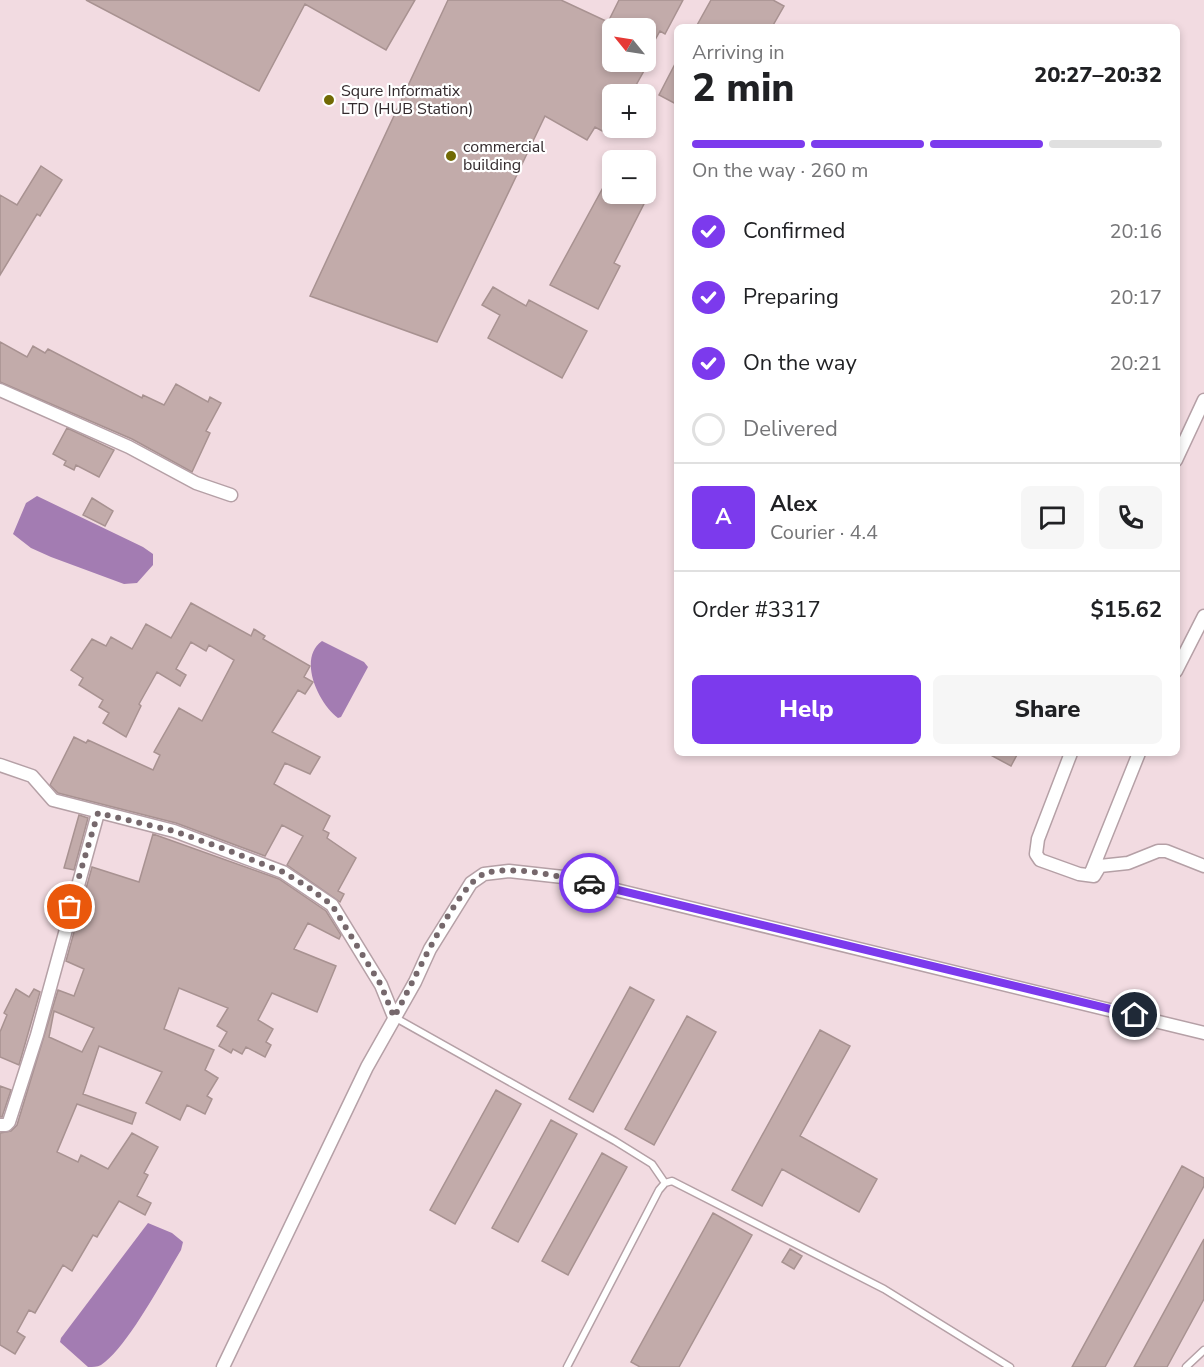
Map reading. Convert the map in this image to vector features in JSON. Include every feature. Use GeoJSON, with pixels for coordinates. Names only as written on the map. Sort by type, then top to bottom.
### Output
{"type":"FeatureCollection","features":[{"type":"Feature","properties":{"kind":"street"},"geometry":{"type":"LineString","coordinates":[[0,390],[129,447],[196,483],[231,495]]}},
{"type":"Feature","properties":{"kind":"street"},"geometry":{"type":"LineString","coordinates":[[1180,451],[1204,400]]}},
{"type":"Feature","properties":{"kind":"street"},"geometry":{"type":"LineString","coordinates":[[1180,663],[1204,615]]}},
{"type":"Feature","properties":{"kind":"street"},"geometry":{"type":"LineString","coordinates":[[1070,756],[1038,839],[1036,854],[1044,863],[1094,876],[1101,866],[1128,863],[1158,850],[1204,866]]}},
{"type":"Feature","properties":{"kind":"street"},"geometry":{"type":"LineString","coordinates":[[1089,876],[1138,756]]}},
{"type":"Feature","properties":{"kind":"street"},"geometry":{"type":"LineString","coordinates":[[0,765],[32,776],[53,800],[174,831],[283,872],[308,887],[332,905],[381,985],[394,1017]]}},
{"type":"Feature","properties":{"kind":"street"},"geometry":{"type":"LineString","coordinates":[[0,1125],[6,1125],[9,1122],[37,1035],[98,813]]}},
{"type":"Feature","properties":{"kind":"street"},"geometry":{"type":"LineString","coordinates":[[223,1367],[298,1206],[430,949],[471,883],[484,874],[509,871],[563,877],[1204,1033]]}},
{"type":"Feature","properties":{"kind":"lane"},"geometry":{"type":"LineString","coordinates":[[394,1017],[615,1141],[651,1164],[665,1183]]}},
{"type":"Feature","properties":{"kind":"lane"},"geometry":{"type":"LineString","coordinates":[[567,1367],[665,1183],[672,1181],[884,1289],[1010,1367]]}},
{"type":"Feature","properties":{"kind":"lane"},"geometry":{"type":"LineString","coordinates":[[1186,1367],[1204,1350]]}},
{"type":"Feature","properties":{"kind":"shaded area"},"geometry":{"type":"Polygon","coordinates":[[[37,496],[143,547],[153,554],[153,565],[137,583],[124,584],[31,548],[13,534],[26,503],[37,496]]]}},
{"type":"Feature","properties":{"kind":"shaded area"},"geometry":{"type":"Polygon","coordinates":[[[322,641],[364,662],[368,667],[341,717],[338,718],[324,703],[311,670],[311,659],[315,649],[322,641]]]}},
{"type":"Feature","properties":{"kind":"shaded area"},"geometry":{"type":"Polygon","coordinates":[[[148,1223],[172,1233],[183,1242],[181,1250],[122,1344],[101,1365],[88,1367],[60,1342],[61,1338],[148,1223]]]}},
{"type":"Feature","properties":{"kind":"building"},"geometry":{"type":"Polygon","coordinates":[[[86,0],[415,0],[386,50],[305,4],[259,91],[86,0]]]}},
{"type":"Feature","properties":{"kind":"building","name":"commercial building"},"geometry":{"type":"Polygon","coordinates":[[[448,0],[561,0],[602,19],[602,72],[643,72],[637,84],[602,84],[602,131],[595,127],[587,140],[545,116],[437,342],[310,296],[448,0]]]}},
{"type":"Feature","properties":{"kind":"building","name":"commercial building"},"geometry":{"type":"Polygon","coordinates":[[[619,0],[683,0],[665,34],[660,31],[656,38],[656,18],[610,18],[619,0]]]}},
{"type":"Feature","properties":{"kind":"building"},"geometry":{"type":"Polygon","coordinates":[[[711,0],[773,0],[784,6],[774,24],[698,24],[711,0]]]}},
{"type":"Feature","properties":{"kind":"building"},"geometry":{"type":"Polygon","coordinates":[[[674,66],[674,103],[659,95],[674,66]]]}},
{"type":"Feature","properties":{"kind":"building"},"geometry":{"type":"Polygon","coordinates":[[[41,166],[62,180],[40,216],[37,214],[0,275],[0,195],[17,205],[41,166]]]}},
{"type":"Feature","properties":{"kind":"building"},"geometry":{"type":"Polygon","coordinates":[[[602,189],[602,204],[644,204],[614,263],[620,266],[598,309],[550,285],[602,189]]]}},
{"type":"Feature","properties":{"kind":"building"},"geometry":{"type":"Polygon","coordinates":[[[493,287],[526,306],[529,300],[587,331],[562,378],[488,338],[500,315],[482,305],[493,287]]]}},
{"type":"Feature","properties":{"kind":"building"},"geometry":{"type":"Polygon","coordinates":[[[0,342],[27,357],[33,346],[45,353],[48,349],[142,398],[143,395],[164,405],[176,384],[208,402],[210,397],[221,403],[206,431],[210,433],[192,472],[132,439],[0,382],[0,342]]]}},
{"type":"Feature","properties":{"kind":"building"},"geometry":{"type":"Polygon","coordinates":[[[67,428],[114,450],[99,477],[76,465],[74,470],[64,465],[66,461],[53,454],[67,428]]]}},
{"type":"Feature","properties":{"kind":"building"},"geometry":{"type":"Polygon","coordinates":[[[92,498],[113,511],[105,526],[83,515],[92,498]]]}},
{"type":"Feature","properties":{"kind":"building"},"geometry":{"type":"Polygon","coordinates":[[[191,603],[251,636],[254,629],[265,636],[263,639],[310,666],[304,677],[313,682],[305,694],[298,690],[272,732],[320,757],[310,774],[285,763],[274,784],[330,816],[323,830],[329,833],[327,838],[356,858],[338,891],[344,894],[340,902],[287,865],[303,836],[282,825],[265,856],[176,823],[58,793],[50,785],[74,737],[86,743],[88,740],[153,770],[160,755],[154,752],[179,708],[202,721],[234,660],[209,645],[206,651],[191,642],[176,669],[186,675],[180,686],[157,672],[139,704],[141,706],[126,737],[103,723],[109,713],[99,707],[103,700],[79,685],[83,678],[71,670],[92,639],[106,646],[111,637],[132,649],[146,624],[171,638],[191,603]]]}},
{"type":"Feature","properties":{"kind":"building"},"geometry":{"type":"Polygon","coordinates":[[[993,756],[1016,756],[1011,766],[993,756]]]}},
{"type":"Feature","properties":{"kind":"building"},"geometry":{"type":"Polygon","coordinates":[[[79,815],[88,818],[74,870],[64,868],[79,815]]]}},
{"type":"Feature","properties":{"kind":"building"},"geometry":{"type":"Polygon","coordinates":[[[153,834],[279,879],[326,911],[341,935],[339,939],[308,923],[294,949],[336,966],[317,1012],[272,993],[258,1020],[273,1029],[266,1042],[271,1045],[265,1057],[246,1047],[242,1054],[233,1049],[231,1053],[219,1046],[227,1032],[217,1026],[228,1008],[179,988],[164,1029],[214,1050],[205,1070],[218,1078],[207,1096],[212,1099],[205,1114],[187,1105],[180,1120],[146,1103],[162,1072],[99,1046],[83,1094],[136,1113],[132,1124],[77,1104],[57,1152],[78,1162],[81,1155],[108,1169],[132,1133],[158,1147],[144,1173],[148,1175],[137,1196],[151,1203],[145,1215],[119,1201],[97,1237],[93,1235],[72,1271],[63,1265],[35,1313],[29,1310],[17,1332],[25,1337],[15,1354],[0,1345],[0,1133],[11,1131],[17,1125],[58,990],[74,996],[84,969],[66,961],[92,867],[139,882],[153,834]],[[54,1011],[49,1037],[82,1052],[94,1028],[54,1011]]]}},
{"type":"Feature","properties":{"kind":"building"},"geometry":{"type":"Polygon","coordinates":[[[630,987],[654,1000],[593,1112],[569,1099],[630,987]]]}},
{"type":"Feature","properties":{"kind":"building"},"geometry":{"type":"Polygon","coordinates":[[[16,989],[29,997],[34,989],[40,992],[19,1065],[0,1057],[0,1032],[7,1015],[4,1013],[16,989]]]}},
{"type":"Feature","properties":{"kind":"building"},"geometry":{"type":"Polygon","coordinates":[[[687,1016],[716,1032],[654,1145],[625,1129],[687,1016]]]}},
{"type":"Feature","properties":{"kind":"building"},"geometry":{"type":"Polygon","coordinates":[[[820,1030],[850,1046],[800,1136],[877,1179],[859,1212],[782,1169],[762,1206],[732,1190],[820,1030]]]}},
{"type":"Feature","properties":{"kind":"building"},"geometry":{"type":"Polygon","coordinates":[[[0,1086],[11,1090],[2,1117],[0,1117],[0,1086]]]}},
{"type":"Feature","properties":{"kind":"building"},"geometry":{"type":"Polygon","coordinates":[[[496,1090],[521,1104],[455,1224],[430,1210],[496,1090]]]}},
{"type":"Feature","properties":{"kind":"building"},"geometry":{"type":"Polygon","coordinates":[[[551,1120],[577,1134],[518,1242],[492,1228],[551,1120]]]}},
{"type":"Feature","properties":{"kind":"building"},"geometry":{"type":"Polygon","coordinates":[[[602,1153],[627,1167],[568,1275],[542,1261],[602,1153]]]}},
{"type":"Feature","properties":{"kind":"building"},"geometry":{"type":"Polygon","coordinates":[[[1182,1166],[1204,1178],[1204,1186],[1105,1367],[1072,1367],[1182,1166]]]}},
{"type":"Feature","properties":{"kind":"building"},"geometry":{"type":"Polygon","coordinates":[[[713,1213],[752,1235],[679,1367],[640,1367],[631,1362],[713,1213]]]}},
{"type":"Feature","properties":{"kind":"building"},"geometry":{"type":"Polygon","coordinates":[[[1204,1239],[1204,1299],[1167,1367],[1134,1367],[1204,1239]]]}},
{"type":"Feature","properties":{"kind":"building"},"geometry":{"type":"Polygon","coordinates":[[[790,1249],[802,1256],[794,1269],[782,1262],[790,1249]]]}},
{"type":"Feature","properties":{"kind":"way so far"},"geometry":{"type":"LineString","coordinates":[[70,907],[98,813],[174,831],[283,872],[332,905],[381,985],[394,1017],[451,913],[471,883],[484,874],[509,871],[563,877],[589,883]]}},
{"type":"Feature","properties":{"kind":"place","name":"Squre Informatix LTD (HUB Station)"},"geometry":{"type":"Point","coordinates":[329,100]}},
{"type":"Feature","properties":{"kind":"place","name":"commercial building"},"geometry":{"type":"Point","coordinates":[451,156]}},
{"type":"Feature","properties":{"kind":"route"},"geometry":{"type":"LineString","coordinates":[[589,883],[1135,1015]]}}]}
